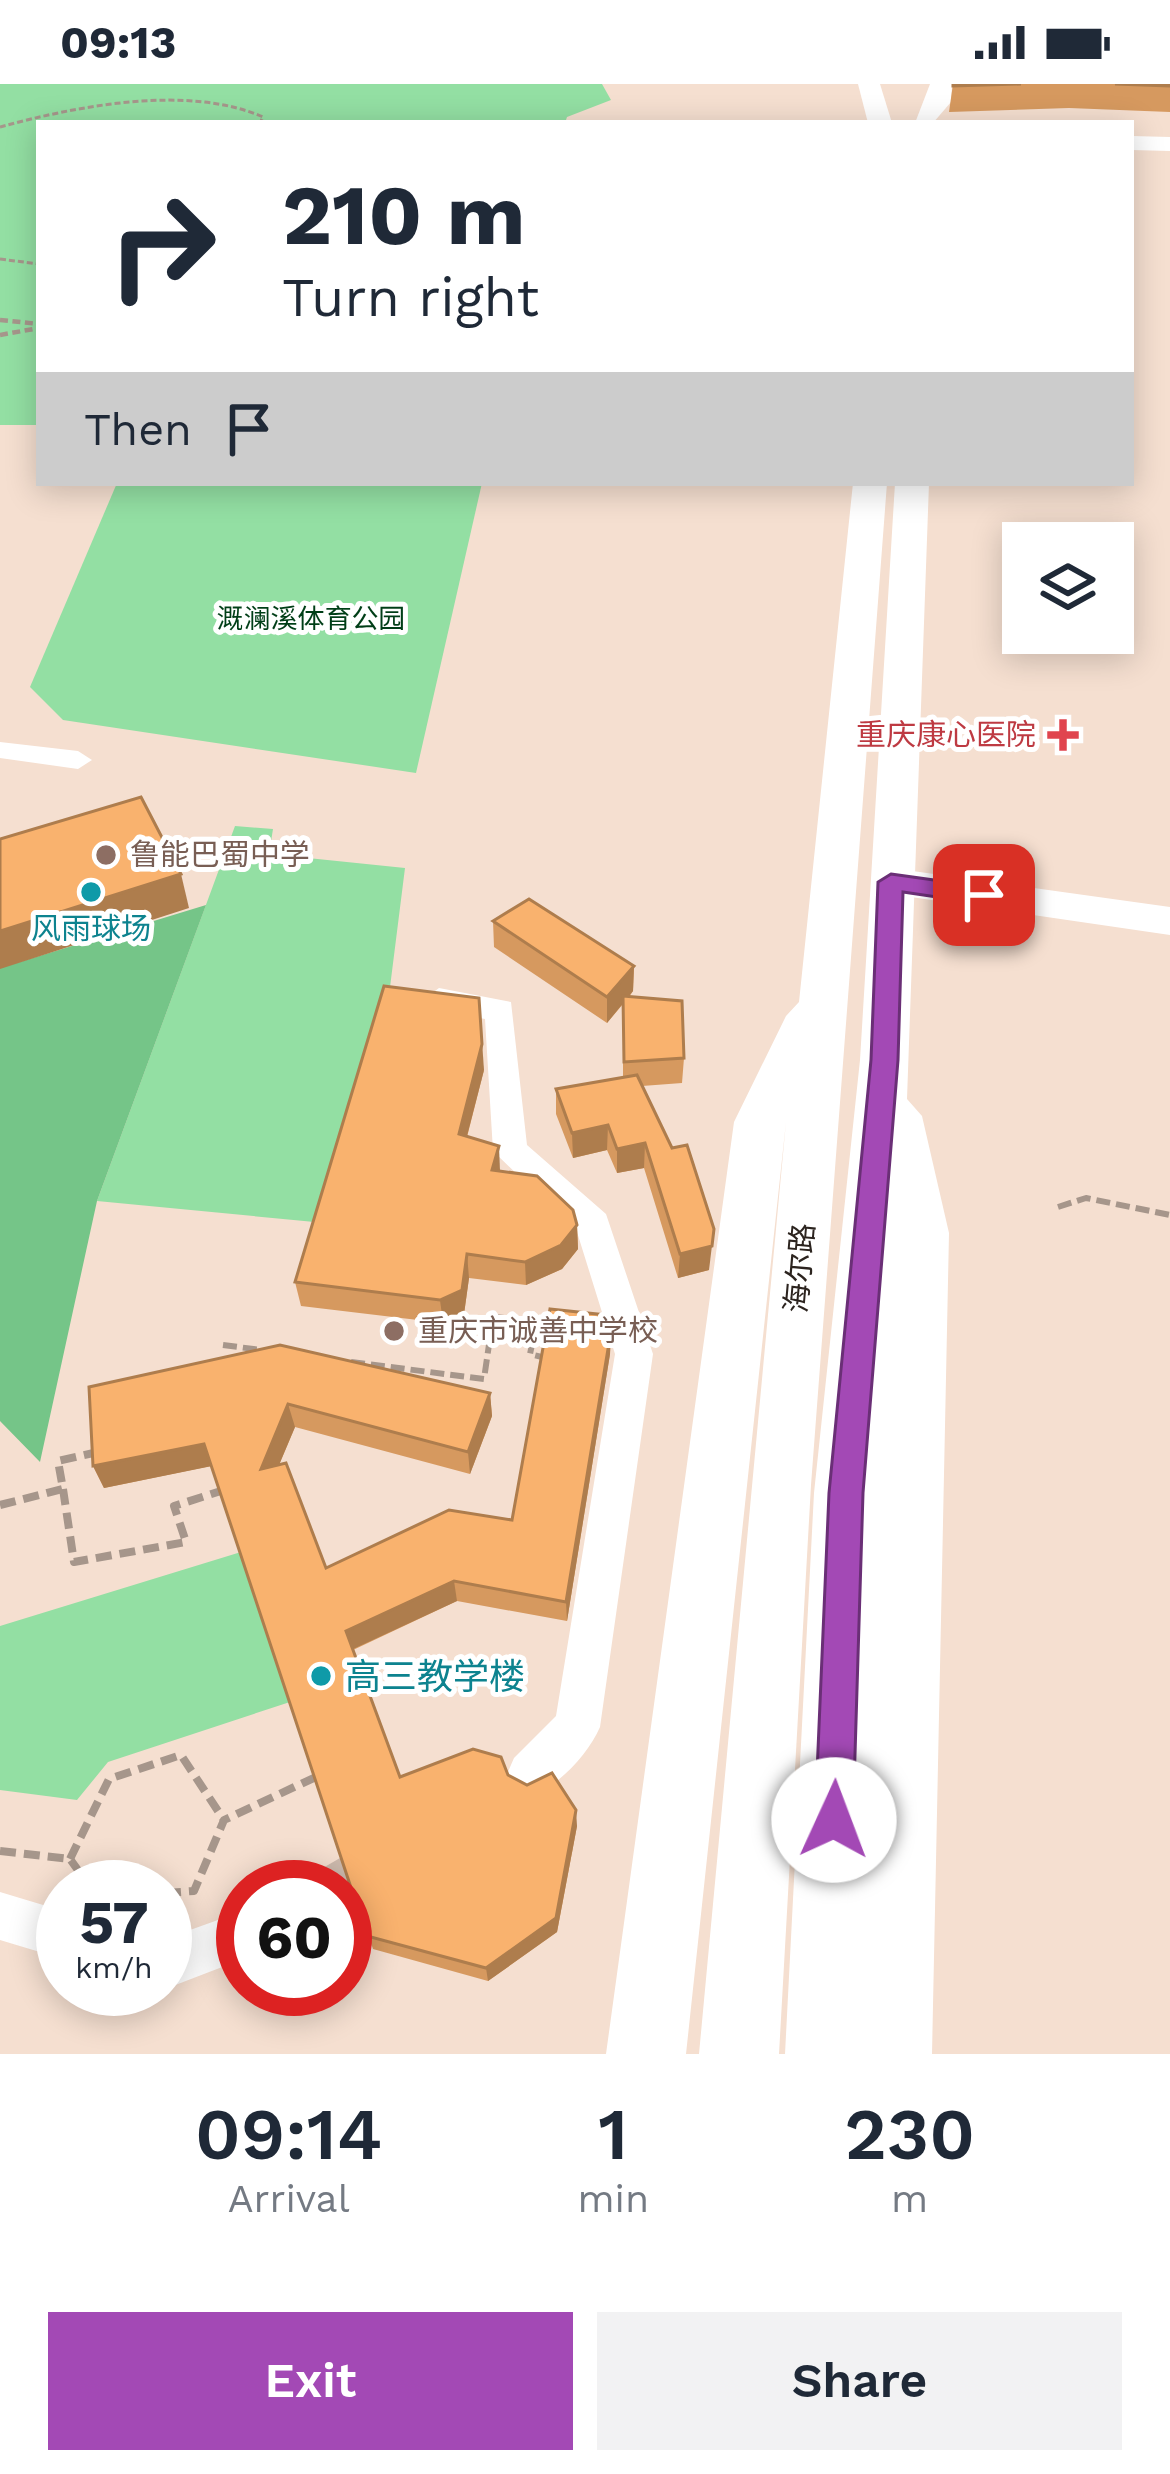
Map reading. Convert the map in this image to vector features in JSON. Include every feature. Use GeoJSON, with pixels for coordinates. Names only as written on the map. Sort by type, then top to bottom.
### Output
{"type":"FeatureCollection","features":[{"type":"Feature","properties":{"kind":"main road"},"geometry":{"type":"LineString","coordinates":[[869,84],[879,120]]}},
{"type":"Feature","properties":{"kind":"main road"},"geometry":{"type":"LineString","coordinates":[[890,84],[918,120]]}},
{"type":"Feature","properties":{"kind":"main road"},"geometry":{"type":"LineString","coordinates":[[915,84],[920,120]]}},
{"type":"Feature","properties":{"kind":"main road"},"geometry":{"type":"LineString","coordinates":[[922,120],[939,102],[941,84]]}},
{"type":"Feature","properties":{"kind":"main road","name":"海尔路"},"geometry":{"type":"LineString","coordinates":[[825,2054],[813,1489],[825,988],[870,486]]}},
{"type":"Feature","properties":{"kind":"main road","name":"海尔路"},"geometry":{"type":"LineString","coordinates":[[739,2054],[813,1489],[885,1060],[912,486]]}},
{"type":"Feature","properties":{"kind":"main road"},"geometry":{"type":"LineString","coordinates":[[646,2054],[760,1122],[825,988]]}},
{"type":"Feature","properties":{"kind":"main road"},"geometry":{"type":"LineString","coordinates":[[885,1060],[921,1233],[892,2054]]}},
{"type":"Feature","properties":{"kind":"street"},"geometry":{"type":"LineString","coordinates":[[1134,142],[1170,144]]}},
{"type":"Feature","properties":{"kind":"street"},"geometry":{"type":"LineString","coordinates":[[0,749],[78,760]]}},
{"type":"Feature","properties":{"kind":"street"},"geometry":{"type":"LineString","coordinates":[[891,882],[1170,921]]}},
{"type":"Feature","properties":{"kind":"street"},"geometry":{"type":"LineString","coordinates":[[412,996],[500,1010],[510,1151],[593,1224],[634,1354],[577,1727],[530,1774]]}},
{"type":"Feature","properties":{"kind":"street"},"geometry":{"type":"LineString","coordinates":[[0,1916],[36,1927]]}},
{"type":"Feature","properties":{"kind":"path"},"geometry":{"type":"LineString","coordinates":[[0,127],[87,97]]}},
{"type":"Feature","properties":{"kind":"path"},"geometry":{"type":"LineString","coordinates":[[257,105],[260,120]]}},
{"type":"Feature","properties":{"kind":"path"},"geometry":{"type":"LineString","coordinates":[[0,259],[36,264]]}},
{"type":"Feature","properties":{"kind":"path"},"geometry":{"type":"LineString","coordinates":[[0,320],[36,326]]}},
{"type":"Feature","properties":{"kind":"path"},"geometry":{"type":"LineString","coordinates":[[0,335],[36,327]]}},
{"type":"Feature","properties":{"kind":"path"},"geometry":{"type":"LineString","coordinates":[[1058,1207],[1086,1198],[1170,1215]]}},
{"type":"Feature","properties":{"kind":"path"},"geometry":{"type":"LineString","coordinates":[[341,1360],[484,1378],[493,1317],[537,1321],[530,1354],[546,1358]]}},
{"type":"Feature","properties":{"kind":"path"},"geometry":{"type":"LineString","coordinates":[[223,1346],[270,1352]]}},
{"type":"Feature","properties":{"kind":"path"},"geometry":{"type":"LineString","coordinates":[[102,1451],[58,1461],[74,1562],[186,1542],[174,1506],[229,1489]]}},
{"type":"Feature","properties":{"kind":"path"},"geometry":{"type":"LineString","coordinates":[[0,1505],[63,1489]]}},
{"type":"Feature","properties":{"kind":"path"},"geometry":{"type":"LineString","coordinates":[[0,1851],[70,1858],[110,1779],[181,1755],[224,1820]]}},
{"type":"Feature","properties":{"kind":"path"},"geometry":{"type":"LineString","coordinates":[[192,1891],[224,1820],[337,1768]]}},
{"type":"Feature","properties":{"kind":"green space"},"geometry":{"type":"Polygon","coordinates":[[[0,84],[602,84],[611,100],[566,120],[36,120],[36,425],[0,425],[0,84]]]}},
{"type":"Feature","properties":{"kind":"green space","name":"溉澜溪体育公园"},"geometry":{"type":"Polygon","coordinates":[[[116,486],[481,486],[416,773],[63,720],[30,687],[116,486]]]}},
{"type":"Feature","properties":{"kind":"green space"},"geometry":{"type":"Polygon","coordinates":[[[235,826],[273,829],[269,854],[405,868],[387,1011],[325,1223],[97,1201],[235,826]]]}},
{"type":"Feature","properties":{"kind":"green space"},"geometry":{"type":"Polygon","coordinates":[[[206,905],[97,1201],[40,1462],[0,1421],[0,968],[206,905]]]}},
{"type":"Feature","properties":{"kind":"green space"},"geometry":{"type":"Polygon","coordinates":[[[241,1552],[290,1702],[108,1762],[77,1800],[0,1790],[0,1626],[241,1552]]]}},
{"type":"Feature","properties":{"kind":"building"},"geometry":{"type":"Polygon","coordinates":[[[141,797],[181,874],[0,931],[0,839],[141,797]]]}},
{"type":"Feature","properties":{"kind":"building"},"geometry":{"type":"Polygon","coordinates":[[[529,899],[634,966],[607,997],[493,921],[529,899]]]}},
{"type":"Feature","properties":{"kind":"building"},"geometry":{"type":"Polygon","coordinates":[[[384,986],[479,998],[482,1044],[459,1134],[499,1146],[492,1170],[537,1176],[573,1210],[577,1225],[561,1245],[525,1262],[467,1254],[462,1290],[440,1300],[295,1282],[384,986]]]}},
{"type":"Feature","properties":{"kind":"building"},"geometry":{"type":"Polygon","coordinates":[[[623,996],[682,1001],[684,1058],[624,1062],[623,996]]]}},
{"type":"Feature","properties":{"kind":"building"},"geometry":{"type":"Polygon","coordinates":[[[637,1075],[672,1148],[687,1145],[714,1229],[712,1246],[680,1254],[645,1143],[617,1149],[608,1125],[572,1133],[556,1089],[637,1075]]]}},
{"type":"Feature","properties":{"kind":"building","name":"高三教学楼"},"geometry":{"type":"Polygon","coordinates":[[[550,1309],[606,1315],[611,1331],[566,1602],[454,1581],[346,1631],[400,1777],[473,1749],[501,1757],[508,1775],[527,1785],[552,1773],[576,1810],[556,1918],[486,1968],[372,1937],[372,1860],[342,1860],[204,1444],[93,1466],[89,1387],[280,1345],[490,1393],[468,1452],[288,1404],[261,1469],[286,1463],[326,1568],[449,1510],[512,1520],[550,1309]]]}},
{"type":"Feature","properties":{"kind":"tunnel"},"geometry":{"type":"LineString","coordinates":[[372,1865],[383,1859]]}},
{"type":"Feature","properties":{"kind":"place","name":"重庆康心医院"},"geometry":{"type":"Point","coordinates":[1063,735]}},
{"type":"Feature","properties":{"kind":"place","name":"鲁能巴蜀中学"},"geometry":{"type":"Point","coordinates":[106,855]}},
{"type":"Feature","properties":{"kind":"place","name":"风雨球场"},"geometry":{"type":"Point","coordinates":[91,892]}},
{"type":"Feature","properties":{"kind":"place","name":"重庆市诚善中学校"},"geometry":{"type":"Point","coordinates":[394,1331]}},
{"type":"Feature","properties":{"kind":"place","name":"高三教学楼"},"geometry":{"type":"Point","coordinates":[321,1676]}},
{"type":"Feature","properties":{"kind":"route"},"geometry":{"type":"LineString","coordinates":[[834,1820],[846,1493],[885,1060],[891,882],[984,895]]}}]}
